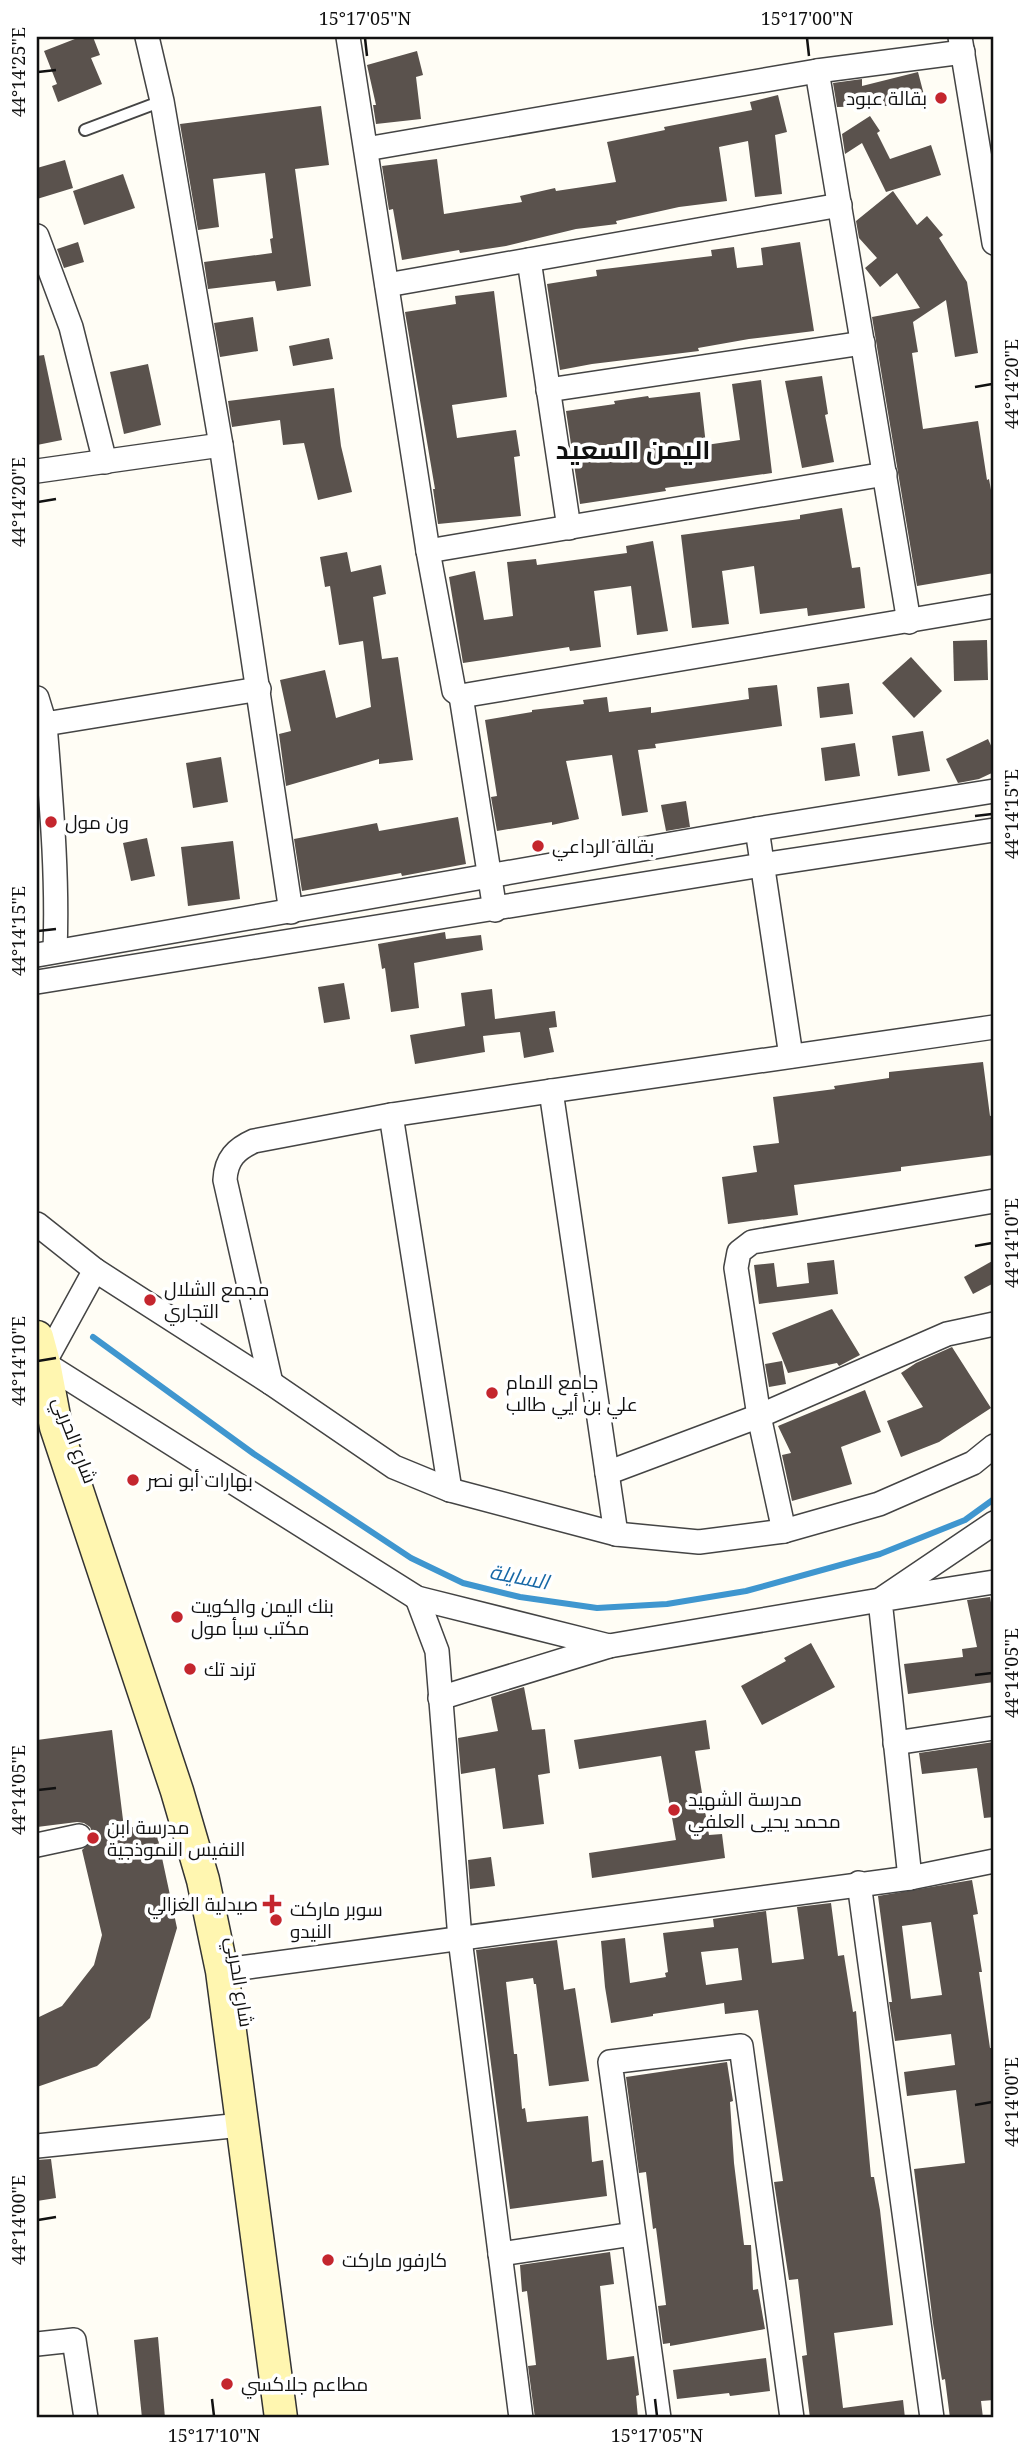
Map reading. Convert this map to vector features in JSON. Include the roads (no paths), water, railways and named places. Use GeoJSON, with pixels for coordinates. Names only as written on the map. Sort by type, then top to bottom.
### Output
{"type":"FeatureCollection","features":[{"type":"Feature","properties":{"kind":"street"},"geometry":{"type":"LineString","coordinates":[[147,37],[162,101],[221,445],[291,912]]}},
{"type":"Feature","properties":{"kind":"street"},"geometry":{"type":"LineString","coordinates":[[348,37],[428,551],[454,691],[461,696],[994,606]]}},
{"type":"Feature","properties":{"kind":"street"},"geometry":{"type":"LineString","coordinates":[[366,149],[962,44],[991,205],[994,243]]}},
{"type":"Feature","properties":{"kind":"street"},"geometry":{"type":"LineString","coordinates":[[817,71],[909,622]]}},
{"type":"Feature","properties":{"kind":"street"},"geometry":{"type":"LineString","coordinates":[[387,285],[840,205]]}},
{"type":"Feature","properties":{"kind":"street"},"geometry":{"type":"LineString","coordinates":[[37,236],[71,327],[105,461]]}},
{"type":"Feature","properties":{"kind":"street"},"geometry":{"type":"LineString","coordinates":[[529,260],[569,528]]}},
{"type":"Feature","properties":{"kind":"street"},"geometry":{"type":"LineString","coordinates":[[548,390],[863,343]]}},
{"type":"Feature","properties":{"kind":"street"},"geometry":{"type":"LineString","coordinates":[[37,471],[221,445]]}},
{"type":"Feature","properties":{"kind":"street"},"geometry":{"type":"LineString","coordinates":[[428,551],[885,474]]}},
{"type":"Feature","properties":{"kind":"street"},"geometry":{"type":"LineString","coordinates":[[45,724],[259,689]]}},
{"type":"Feature","properties":{"kind":"street"},"geometry":{"type":"LineString","coordinates":[[461,696],[495,910]]}},
{"type":"Feature","properties":{"kind":"street"},"geometry":{"type":"LineString","coordinates":[[37,698],[45,724],[57,905],[46,953],[757,829],[994,791]]}},
{"type":"Feature","properties":{"kind":"street"},"geometry":{"type":"LineString","coordinates":[[757,829],[791,1056]]}},
{"type":"Feature","properties":{"kind":"street"},"geometry":{"type":"LineString","coordinates":[[37,982],[994,830]]}},
{"type":"Feature","properties":{"kind":"street"},"geometry":{"type":"LineString","coordinates":[[271,1383],[225,1180],[225,1171],[232,1154],[239,1147],[254,1141],[391,1115],[994,1027]]}},
{"type":"Feature","properties":{"kind":"street"},"geometry":{"type":"LineString","coordinates":[[551,1091],[616,1534]]}},
{"type":"Feature","properties":{"kind":"street"},"geometry":{"type":"LineString","coordinates":[[391,1115],[450,1490]]}},
{"type":"Feature","properties":{"kind":"street"},"geometry":{"type":"LineString","coordinates":[[784,1531],[760,1416],[736,1268],[739,1252],[752,1242],[994,1201]]}},
{"type":"Feature","properties":{"kind":"street"},"geometry":{"type":"LineString","coordinates":[[37,1224],[95,1270],[271,1383],[394,1467],[450,1490],[616,1534],[699,1542],[784,1531],[879,1504],[973,1463],[994,1446]]}},
{"type":"Feature","properties":{"kind":"street"},"geometry":{"type":"LineString","coordinates":[[95,1270],[39,1355],[417,1598],[609,1646]]}},
{"type":"Feature","properties":{"kind":"street"},"geometry":{"type":"LineString","coordinates":[[607,1473],[760,1416],[947,1334],[994,1324]]}},
{"type":"Feature","properties":{"kind":"street","name":"شارع الحربي"},"geometry":{"type":"LineString","coordinates":[[39,1355],[70,1421],[194,1786],[221,1876],[240,1968],[300,2418]]}},
{"type":"Feature","properties":{"kind":"street","name":"شارع الحربي"},"geometry":{"type":"LineString","coordinates":[[39,1355],[56,1426],[177,1791],[203,1880],[222,1971],[281,2418]]}},
{"type":"Feature","properties":{"kind":"street"},"geometry":{"type":"LineString","coordinates":[[880,1600],[994,1523]]}},
{"type":"Feature","properties":{"kind":"street"},"geometry":{"type":"LineString","coordinates":[[440,1698],[609,1646],[994,1582]]}},
{"type":"Feature","properties":{"kind":"street"},"geometry":{"type":"LineString","coordinates":[[417,1598],[437,1651],[460,1939],[521,2418]]}},
{"type":"Feature","properties":{"kind":"street"},"geometry":{"type":"LineString","coordinates":[[880,1600],[910,1878]]}},
{"type":"Feature","properties":{"kind":"street"},"geometry":{"type":"LineString","coordinates":[[895,1743],[994,1728]]}},
{"type":"Feature","properties":{"kind":"street"},"geometry":{"type":"LineString","coordinates":[[37,1845],[79,1836]]}},
{"type":"Feature","properties":{"kind":"street"},"geometry":{"type":"LineString","coordinates":[[240,1968],[910,1878],[994,1861]]}},
{"type":"Feature","properties":{"kind":"street"},"geometry":{"type":"LineString","coordinates":[[859,1883],[932,2418]]}},
{"type":"Feature","properties":{"kind":"street"},"geometry":{"type":"LineString","coordinates":[[659,2418],[610,2062],[741,2046],[792,2418]]}},
{"type":"Feature","properties":{"kind":"street"},"geometry":{"type":"LineString","coordinates":[[37,2142],[241,2125]]}},
{"type":"Feature","properties":{"kind":"street"},"geometry":{"type":"LineString","coordinates":[[500,2254],[633,2234]]}},
{"type":"Feature","properties":{"kind":"street"},"geometry":{"type":"LineString","coordinates":[[37,2344],[74,2340],[86,2418]]}},
{"type":"Feature","properties":{"kind":"lane"},"geometry":{"type":"LineString","coordinates":[[85,130],[162,101]]}},
{"type":"Feature","properties":{"kind":"waterway","name":"السايلة"},"geometry":{"type":"LineString","coordinates":[[93,1337],[254,1454],[411,1558],[463,1583],[520,1597],[597,1608],[667,1604],[746,1591],[880,1554],[965,1520],[994,1499]]}},
{"type":"Feature","properties":{"kind":"place","name":"بقالة عبود"},"geometry":{"type":"Point","coordinates":[941,98]}},
{"type":"Feature","properties":{"kind":"place","name":"ون مول"},"geometry":{"type":"Point","coordinates":[51,822]}},
{"type":"Feature","properties":{"kind":"place","name":"بقالة الرداعي"},"geometry":{"type":"Point","coordinates":[538,846]}},
{"type":"Feature","properties":{"kind":"place","name":"مجمع الشلال التجاري"},"geometry":{"type":"Point","coordinates":[150,1300]}},
{"type":"Feature","properties":{"kind":"place","name":"جامع الامام علي بن أيي طالب"},"geometry":{"type":"Point","coordinates":[492,1393]}},
{"type":"Feature","properties":{"kind":"place","name":"بهارات أبو نصر"},"geometry":{"type":"Point","coordinates":[133,1480]}},
{"type":"Feature","properties":{"kind":"place","name":"بنك اليمن والكويت مكتب سبأ مول"},"geometry":{"type":"Point","coordinates":[177,1617]}},
{"type":"Feature","properties":{"kind":"place","name":"ترند تك"},"geometry":{"type":"Point","coordinates":[190,1669]}},
{"type":"Feature","properties":{"kind":"place","name":"مدرسة الشهيد محمد يحيى العلفي"},"geometry":{"type":"Point","coordinates":[674,1810]}},
{"type":"Feature","properties":{"kind":"place","name":"مدرسة ابن النفيس النموذجية"},"geometry":{"type":"Point","coordinates":[93,1838]}},
{"type":"Feature","properties":{"kind":"place","name":"صيدلية الغزالي"},"geometry":{"type":"Point","coordinates":[272,1904]}},
{"type":"Feature","properties":{"kind":"place","name":"سوبر ماركت النيدو"},"geometry":{"type":"Point","coordinates":[276,1920]}},
{"type":"Feature","properties":{"kind":"place","name":"كارفور ماركت"},"geometry":{"type":"Point","coordinates":[328,2260]}},
{"type":"Feature","properties":{"kind":"place","name":"مطاعم جلاكسي"},"geometry":{"type":"Point","coordinates":[227,2384]}},
{"type":"Feature","properties":{"kind":"district","name":"اليمن السعيد"},"geometry":{"type":"Point","coordinates":[633,450]}}]}
